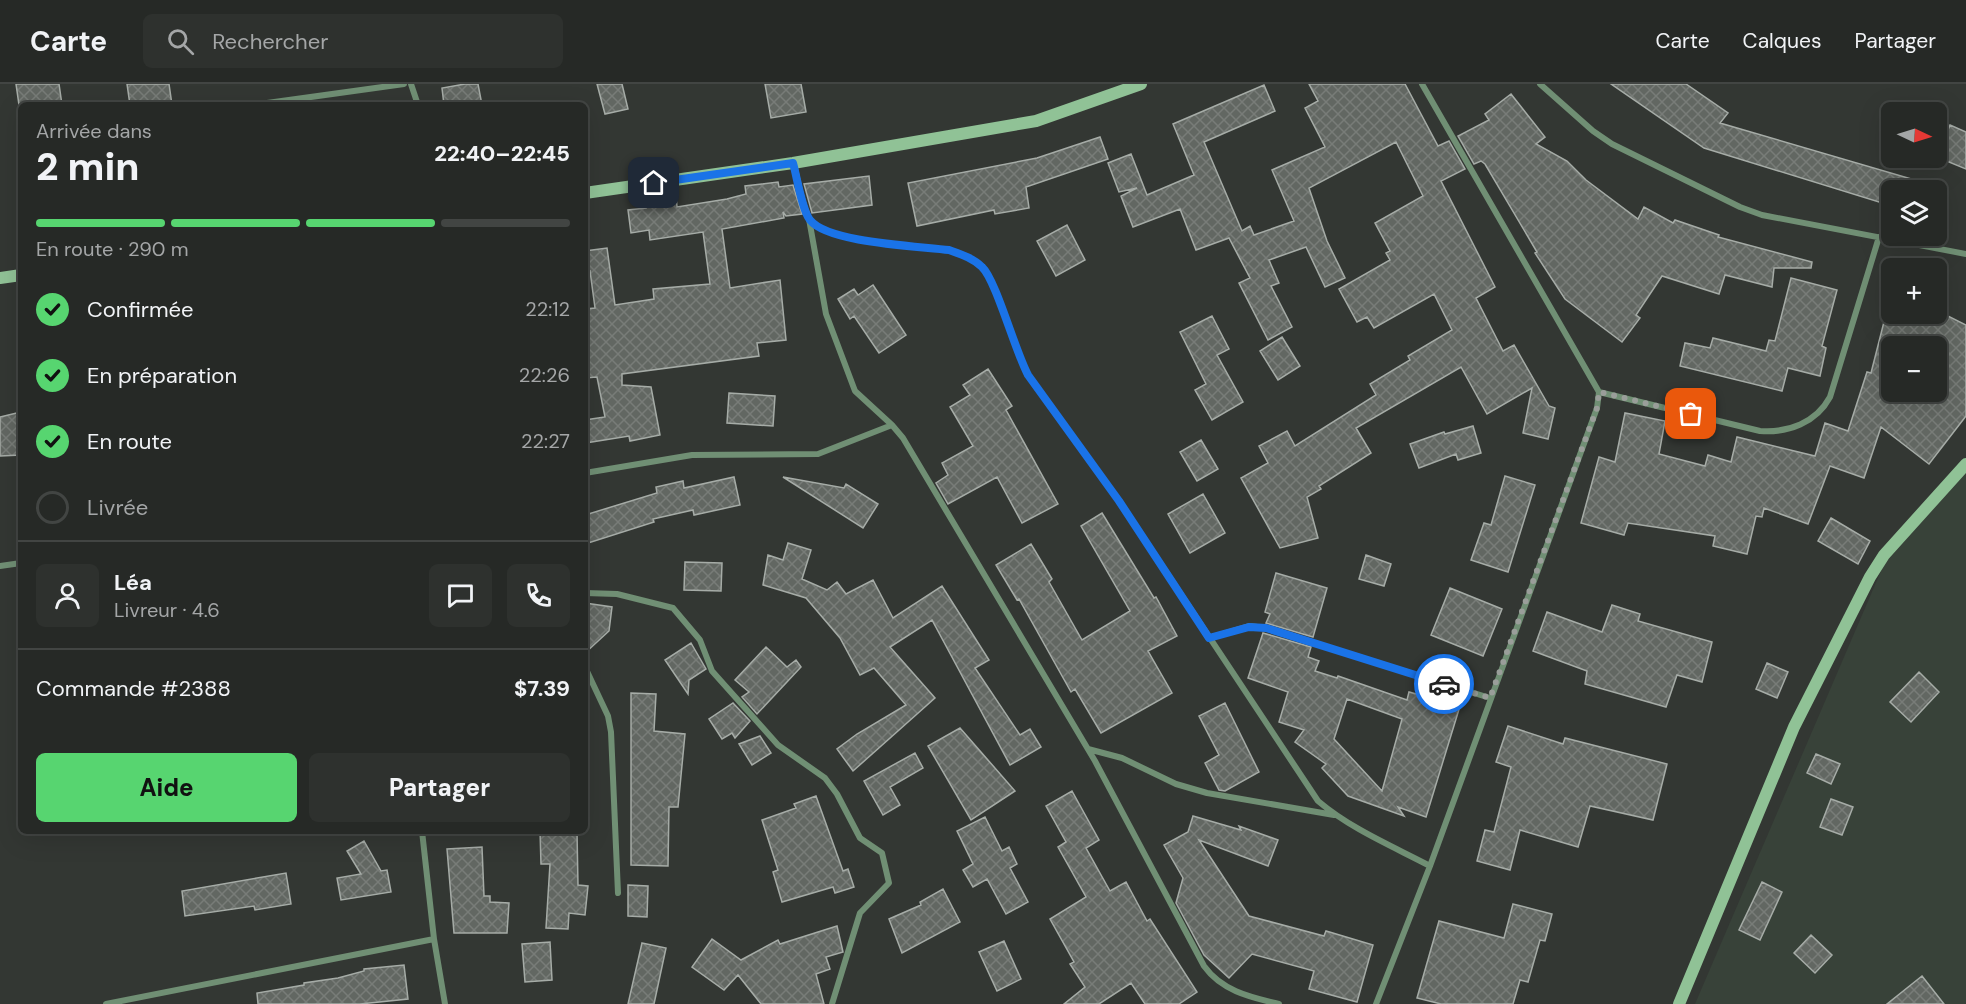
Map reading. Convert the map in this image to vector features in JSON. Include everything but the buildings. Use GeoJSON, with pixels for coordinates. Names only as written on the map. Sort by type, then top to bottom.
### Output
{"type":"FeatureCollection","features":[{"type":"Feature","properties":{"kind":"street"},"geometry":{"type":"LineString","coordinates":[[275,102],[404,84]]}},
{"type":"Feature","properties":{"kind":"street"},"geometry":{"type":"LineString","coordinates":[[411,84],[417,102]]}},
{"type":"Feature","properties":{"kind":"street"},"geometry":{"type":"LineString","coordinates":[[588,193],[793,163],[1036,121],[1141,84]]}},
{"type":"Feature","properties":{"kind":"street"},"geometry":{"type":"LineString","coordinates":[[1376,1004],[1430,866],[1597,408],[1599,392],[1422,84]]}},
{"type":"Feature","properties":{"kind":"street"},"geometry":{"type":"LineString","coordinates":[[1540,84],[1593,131],[1612,144],[1740,207],[1762,215],[1966,254]]}},
{"type":"Feature","properties":{"kind":"street"},"geometry":{"type":"LineString","coordinates":[[793,163],[809,219],[826,314],[855,391],[892,425],[987,576],[1088,749],[1204,966],[1214,980],[1250,996],[1279,1004]]}},
{"type":"Feature","properties":{"kind":"street"},"geometry":{"type":"LineString","coordinates":[[809,219],[823,232],[842,237],[949,250],[965,256],[983,268],[992,284],[1016,352],[1028,375],[1119,501],[1318,801],[1335,815],[1430,866]]}},
{"type":"Feature","properties":{"kind":"street"},"geometry":{"type":"LineString","coordinates":[[1599,392],[1760,431],[1787,431],[1824,408],[1830,397],[1879,237]]}},
{"type":"Feature","properties":{"kind":"street"},"geometry":{"type":"LineString","coordinates":[[0,278],[18,275]]}},
{"type":"Feature","properties":{"kind":"street"},"geometry":{"type":"LineString","coordinates":[[588,472],[692,455],[818,453],[892,425]]}},
{"type":"Feature","properties":{"kind":"street"},"geometry":{"type":"LineString","coordinates":[[1679,1004],[1794,727],[1870,577],[1884,555],[1966,464]]}},
{"type":"Feature","properties":{"kind":"street"},"geometry":{"type":"LineString","coordinates":[[0,566],[18,563]]}},
{"type":"Feature","properties":{"kind":"street"},"geometry":{"type":"LineString","coordinates":[[588,593],[617,594],[673,608],[700,640],[712,671],[778,745],[825,778],[837,794],[860,838],[882,853],[889,883],[860,913],[832,1004]]}},
{"type":"Feature","properties":{"kind":"street"},"geometry":{"type":"LineString","coordinates":[[1209,638],[1249,627],[1266,628],[1490,698]]}},
{"type":"Feature","properties":{"kind":"street"},"geometry":{"type":"LineString","coordinates":[[588,673],[608,716],[611,732],[618,893]]}},
{"type":"Feature","properties":{"kind":"street"},"geometry":{"type":"LineString","coordinates":[[1088,749],[1122,758],[1176,784],[1207,793],[1335,815]]}},
{"type":"Feature","properties":{"kind":"street"},"geometry":{"type":"LineString","coordinates":[[422,834],[434,939],[445,1004]]}},
{"type":"Feature","properties":{"kind":"street"},"geometry":{"type":"LineString","coordinates":[[106,1004],[434,939]]}},
{"type":"Feature","properties":{"kind":"street"},"geometry":{"type":"LineString","coordinates":[[1250,996],[1257,1004]]}},
{"type":"Feature","properties":{"kind":"shaded area"},"geometry":{"type":"Polygon","coordinates":[[[1966,470],[1966,1004],[1695,1004],[1890,550],[1966,470]]]}},
{"type":"Feature","properties":{"kind":"way so far"},"geometry":{"type":"LineString","coordinates":[[1444,684],[1490,698],[1597,408],[1599,392],[1691,414]]}},
{"type":"Feature","properties":{"kind":"route"},"geometry":{"type":"LineString","coordinates":[[654,183],[793,163],[809,219],[823,232],[842,237],[949,250],[965,256],[983,268],[992,284],[1016,352],[1028,375],[1119,501],[1209,638],[1249,627],[1266,628],[1444,684]]}}]}
